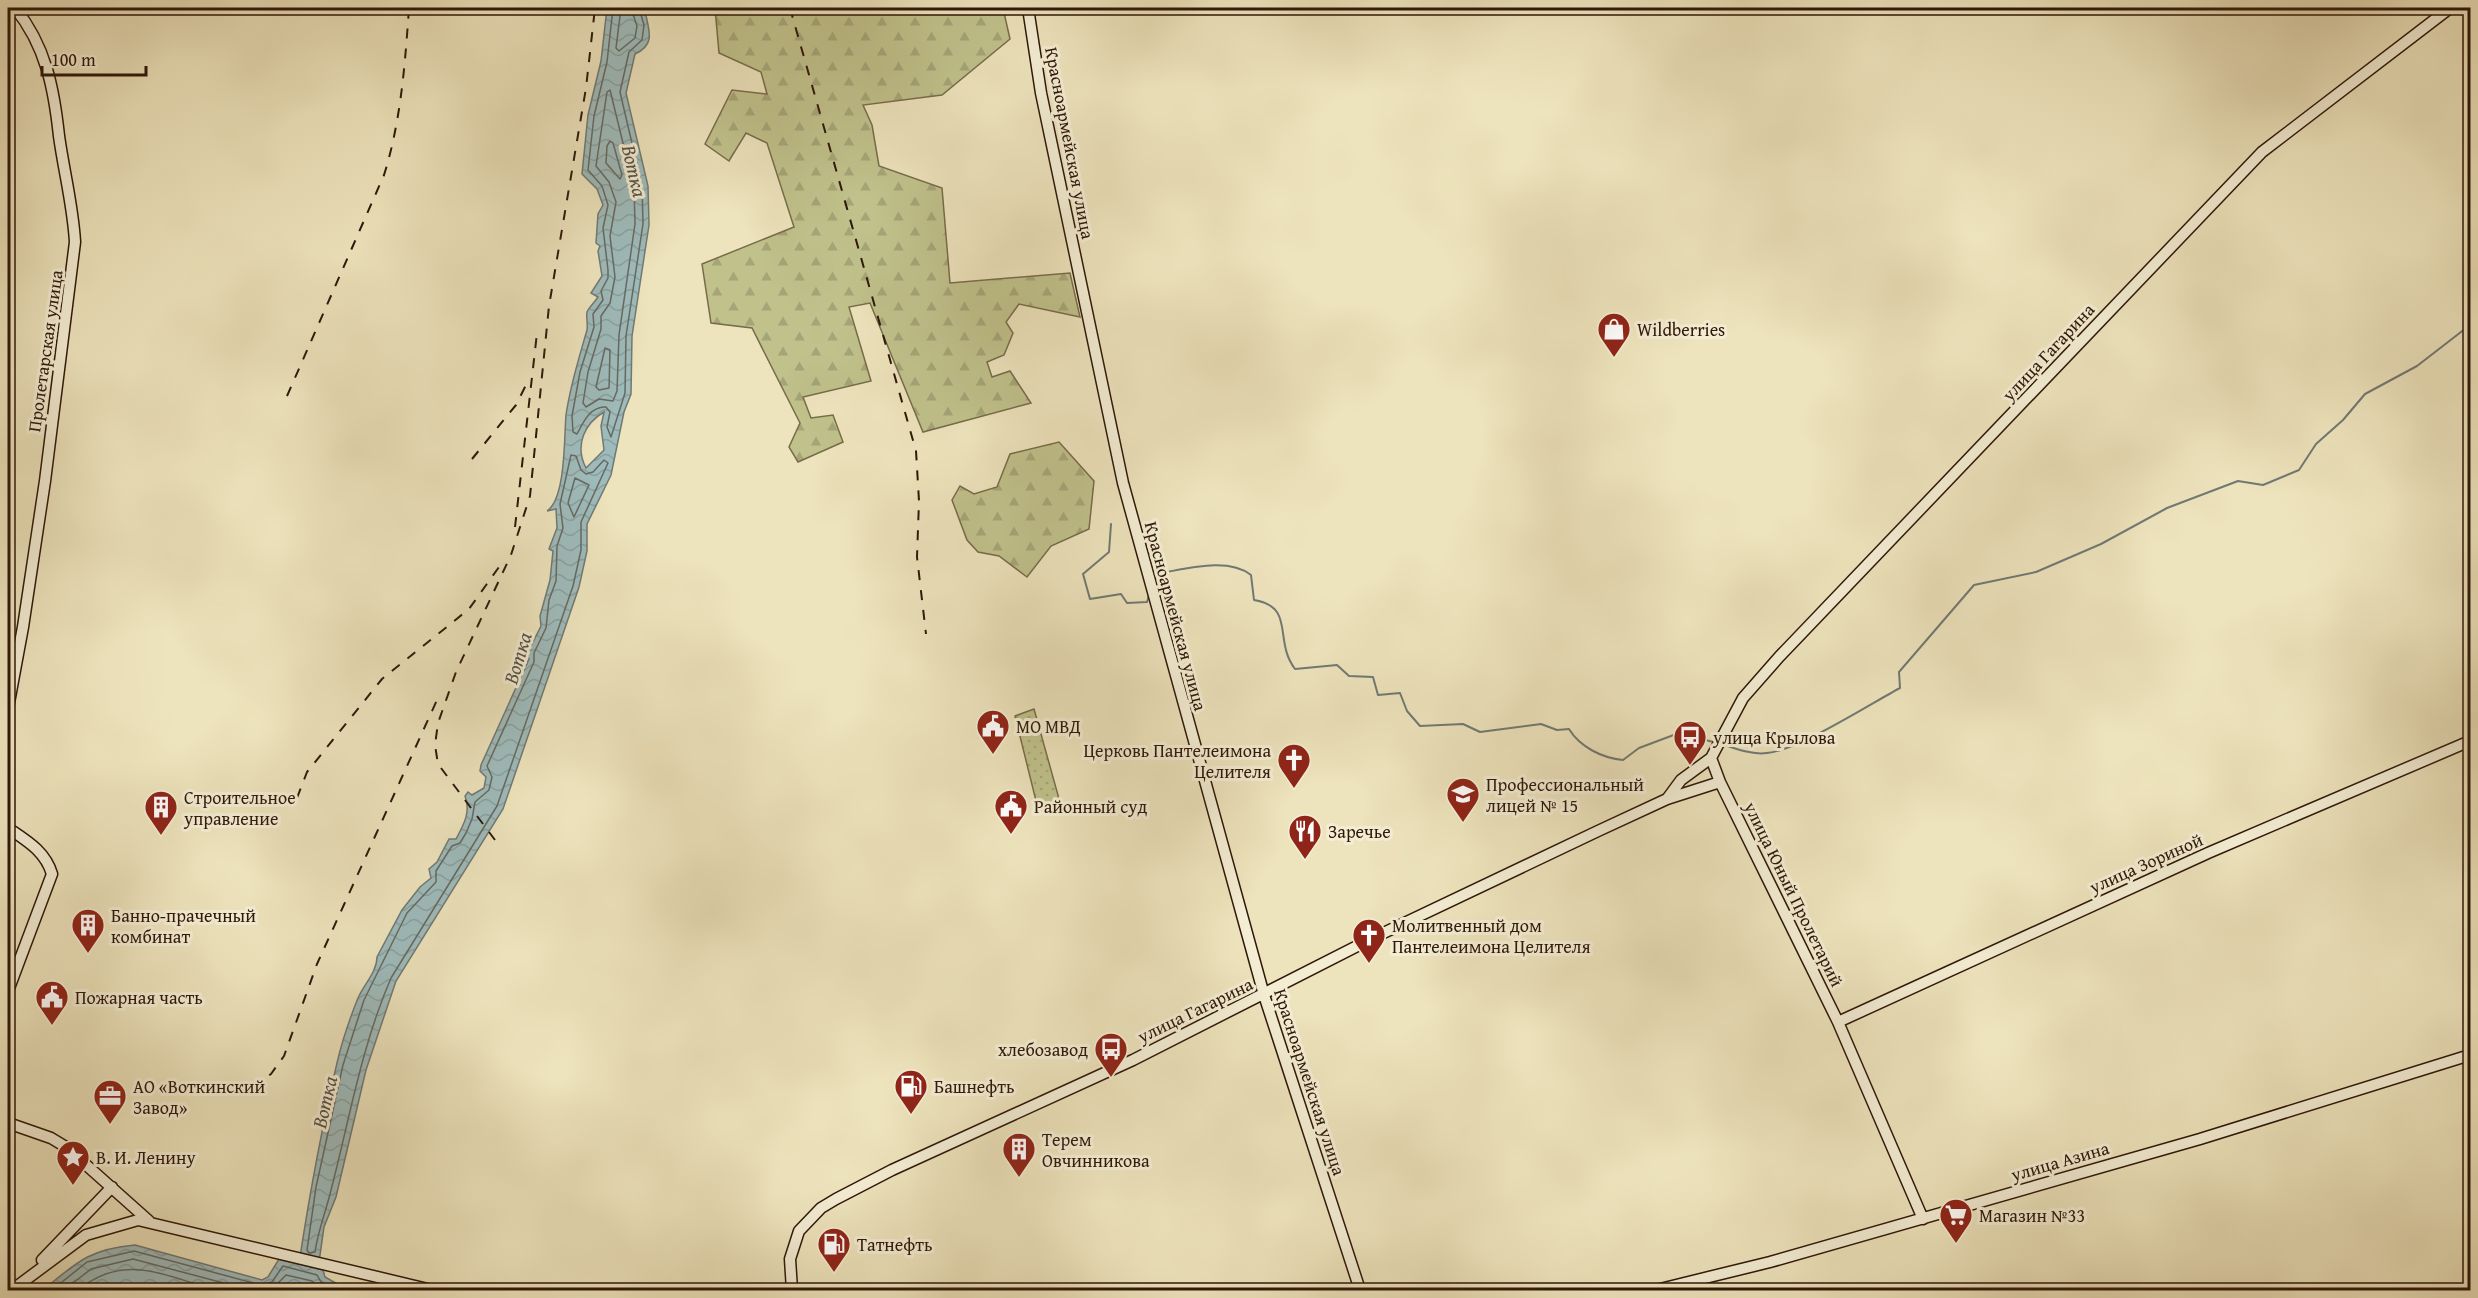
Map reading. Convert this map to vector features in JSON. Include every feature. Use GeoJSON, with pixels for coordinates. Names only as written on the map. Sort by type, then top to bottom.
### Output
{"type":"FeatureCollection","features":[{"type":"Feature","properties":{"kind":"main road","name":"Пролетарская улица"},"geometry":{"type":"LineString","coordinates":[[8,708],[45,481],[75,242],[73,214],[52,82],[26,19],[15,8]]}},
{"type":"Feature","properties":{"kind":"main road","name":"Красноармейская улица"},"geometry":{"type":"LineString","coordinates":[[1028,8],[1041,93],[1118,462],[1162,630],[1264,995],[1360,1290]]}},
{"type":"Feature","properties":{"kind":"main road","name":"улица Гагарина"},"geometry":{"type":"LineString","coordinates":[[1711,758],[1743,698],[1779,657],[2262,152],[2450,8]]}},
{"type":"Feature","properties":{"kind":"main road","name":"улица Зориной"},"geometry":{"type":"LineString","coordinates":[[1839,1022],[2208,853],[2470,741]]}},
{"type":"Feature","properties":{"kind":"main road","name":"улица Юный Пролетарий"},"geometry":{"type":"LineString","coordinates":[[1711,758],[1720,782],[1839,1022],[1923,1219]]}},
{"type":"Feature","properties":{"kind":"main road"},"geometry":{"type":"LineString","coordinates":[[1667,799],[1681,780],[1711,758]]}},
{"type":"Feature","properties":{"kind":"main road","name":"улица Гагарина"},"geometry":{"type":"LineString","coordinates":[[792,1290],[789,1273],[793,1245],[799,1231],[821,1208],[892,1170],[1133,1060],[1375,937],[1667,799],[1720,782]]}},
{"type":"Feature","properties":{"kind":"main road"},"geometry":{"type":"LineString","coordinates":[[8,828],[39,850],[48,860],[52,874],[8,991]]}},
{"type":"Feature","properties":{"kind":"main road","name":"улица Азина"},"geometry":{"type":"LineString","coordinates":[[1656,1290],[1923,1219],[2200,1139],[2470,1055]]}},
{"type":"Feature","properties":{"kind":"main road"},"geometry":{"type":"LineString","coordinates":[[8,1123],[51,1138],[66,1147],[149,1221]]}},
{"type":"Feature","properties":{"kind":"main road"},"geometry":{"type":"LineString","coordinates":[[15,1287],[112,1187]]}},
{"type":"Feature","properties":{"kind":"main road"},"geometry":{"type":"LineString","coordinates":[[15,1287],[86,1235],[122,1222],[149,1221],[432,1290]]}},
{"type":"Feature","properties":{"kind":"green space"},"geometry":{"type":"Polygon","coordinates":[[[715,8],[1003,8],[1010,39],[942,95],[863,105],[872,125],[879,166],[942,188],[950,283],[1070,273],[1080,317],[1019,304],[1006,322],[1013,333],[1004,355],[987,362],[992,377],[1010,371],[1031,403],[923,432],[870,303],[849,307],[871,381],[803,397],[811,418],[833,415],[843,442],[798,462],[789,447],[800,423],[752,328],[711,323],[702,264],[794,227],[767,143],[746,133],[729,161],[705,144],[732,90],[767,94],[761,72],[719,53],[715,8]]]}},
{"type":"Feature","properties":{"kind":"green space"},"geometry":{"type":"Polygon","coordinates":[[[1059,442],[1094,481],[1089,529],[1051,546],[1027,577],[999,556],[978,552],[967,540],[952,500],[960,486],[974,494],[997,487],[1010,454],[1059,442]]]}},
{"type":"Feature","properties":{"kind":"green space"},"geometry":{"type":"Polygon","coordinates":[[[1034,709],[1061,806],[1042,811],[1038,809],[1015,716],[1034,709]]]}},
{"type":"Feature","properties":{"kind":"water","name":"Вотка"},"geometry":{"type":"Polygon","coordinates":[[[607,8],[645,8],[649,39],[647,45],[635,54],[626,93],[648,186],[649,225],[632,336],[631,394],[624,412],[611,475],[587,524],[587,551],[579,587],[503,809],[396,981],[366,1070],[336,1197],[324,1227],[319,1262],[300,1257],[326,1111],[349,1022],[358,998],[373,973],[377,957],[402,910],[420,887],[431,878],[429,869],[437,862],[449,839],[456,839],[459,834],[467,813],[465,796],[468,792],[472,795],[484,788],[486,777],[480,771],[481,765],[529,659],[527,654],[541,626],[540,616],[550,580],[553,551],[549,549],[557,528],[556,509],[547,511],[558,494],[561,481],[566,415],[572,383],[587,330],[587,312],[598,297],[591,293],[602,276],[598,251],[600,246],[596,243],[598,214],[603,205],[597,189],[582,174],[588,115],[601,61],[607,8]],[[604,412],[591,422],[583,436],[581,451],[586,468],[604,450],[601,426],[604,412]]]}},
{"type":"Feature","properties":{"kind":"water"},"geometry":{"type":"Polygon","coordinates":[[[135,1245],[262,1280],[268,1277],[279,1259],[323,1270],[325,1277],[343,1287],[342,1290],[43,1290],[74,1265],[94,1254],[135,1245]]]}},
{"type":"Feature","properties":{"kind":"waterway"},"geometry":{"type":"LineString","coordinates":[[1722,744],[1756,753],[1780,750],[1834,726],[1900,688],[1899,672],[1974,585],[2036,572],[2101,544],[2167,508],[2238,481],[2263,485],[2299,470],[2316,444],[2343,420],[2365,394],[2417,366],[2470,325]]}},
{"type":"Feature","properties":{"kind":"waterway"},"geometry":{"type":"LineString","coordinates":[[1111,524],[1109,552],[1083,574],[1090,599],[1121,594],[1127,603],[1147,602],[1149,595]]}},
{"type":"Feature","properties":{"kind":"waterway"},"geometry":{"type":"LineString","coordinates":[[1154,578],[1155,574],[1204,566],[1230,566],[1241,569],[1251,575],[1254,600],[1267,604],[1280,617],[1285,647],[1295,669],[1337,665],[1349,676],[1373,677],[1378,695],[1400,693],[1407,711],[1420,726],[1463,724],[1480,732],[1541,724],[1557,730],[1569,729],[1585,746],[1607,757],[1623,760],[1639,748],[1679,733],[1717,743]]}},
{"type":"Feature","properties":{"kind":"railway"},"geometry":{"type":"LineString","coordinates":[[287,396],[384,175],[395,134],[404,71],[409,8]]}},
{"type":"Feature","properties":{"kind":"railway"},"geometry":{"type":"LineString","coordinates":[[495,840],[438,764],[435,745],[438,723],[456,672],[511,555],[530,496],[549,306],[586,88],[595,8]]}},
{"type":"Feature","properties":{"kind":"railway"},"geometry":{"type":"LineString","coordinates":[[790,8],[916,451],[919,501],[917,557],[926,634]]}},
{"type":"Feature","properties":{"kind":"railway"},"geometry":{"type":"LineString","coordinates":[[515,527],[537,333]]}},
{"type":"Feature","properties":{"kind":"railway"},"geometry":{"type":"LineString","coordinates":[[472,459],[516,405],[528,381]]}},
{"type":"Feature","properties":{"kind":"railway"},"geometry":{"type":"LineString","coordinates":[[297,798],[307,772],[382,679],[469,609],[499,567]]}},
{"type":"Feature","properties":{"kind":"railway"},"geometry":{"type":"LineString","coordinates":[[253,1087],[271,1074],[284,1056],[317,964],[437,700]]}},
{"type":"Feature","properties":{"kind":"place","name":"Wildberries"},"geometry":{"type":"Point","coordinates":[1614,358]}},
{"type":"Feature","properties":{"kind":"place","name":"МО МВД"},"geometry":{"type":"Point","coordinates":[993,755]}},
{"type":"Feature","properties":{"kind":"place","name":"улица Крылова"},"geometry":{"type":"Point","coordinates":[1690,766]}},
{"type":"Feature","properties":{"kind":"place","name":"Церковь Пантелеимона Целителя"},"geometry":{"type":"Point","coordinates":[1294,789]}},
{"type":"Feature","properties":{"kind":"place","name":"Профессиональный лицей № 15"},"geometry":{"type":"Point","coordinates":[1463,823]}},
{"type":"Feature","properties":{"kind":"place","name":"Районный суд"},"geometry":{"type":"Point","coordinates":[1011,835]}},
{"type":"Feature","properties":{"kind":"place","name":"Строительное управление"},"geometry":{"type":"Point","coordinates":[161,836]}},
{"type":"Feature","properties":{"kind":"place","name":"Заречье"},"geometry":{"type":"Point","coordinates":[1305,860]}},
{"type":"Feature","properties":{"kind":"place","name":"Банно-прачечный комбинат"},"geometry":{"type":"Point","coordinates":[88,954]}},
{"type":"Feature","properties":{"kind":"place","name":"Молитвенный дом Пантелеимона Целителя"},"geometry":{"type":"Point","coordinates":[1369,964]}},
{"type":"Feature","properties":{"kind":"place","name":"Пожарная часть"},"geometry":{"type":"Point","coordinates":[52,1026]}},
{"type":"Feature","properties":{"kind":"place","name":"хлебозавод"},"geometry":{"type":"Point","coordinates":[1111,1078]}},
{"type":"Feature","properties":{"kind":"place","name":"Башнефть"},"geometry":{"type":"Point","coordinates":[911,1115]}},
{"type":"Feature","properties":{"kind":"place","name":"АО «Воткинский Завод»"},"geometry":{"type":"Point","coordinates":[110,1125]}},
{"type":"Feature","properties":{"kind":"place","name":"Терем Овчинникова"},"geometry":{"type":"Point","coordinates":[1019,1178]}},
{"type":"Feature","properties":{"kind":"place","name":"В. И. Ленину"},"geometry":{"type":"Point","coordinates":[73,1186]}},
{"type":"Feature","properties":{"kind":"place","name":"Магазин №33"},"geometry":{"type":"Point","coordinates":[1956,1244]}},
{"type":"Feature","properties":{"kind":"place","name":"Татнефть"},"geometry":{"type":"Point","coordinates":[834,1273]}}]}
